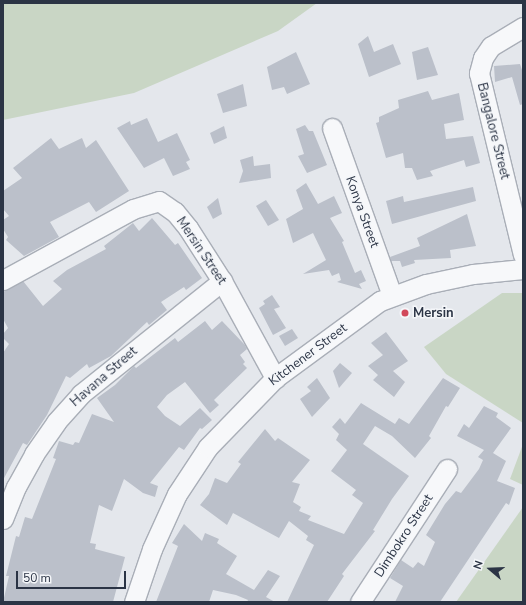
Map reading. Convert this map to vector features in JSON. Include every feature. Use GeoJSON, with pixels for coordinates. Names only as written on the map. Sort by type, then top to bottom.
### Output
{"type":"FeatureCollection","features":[{"type":"Feature","properties":{"kind":"street","name":"Bangalore Street"},"geometry":{"type":"LineString","coordinates":[[523,27],[491,46],[483,58],[479,73],[523,255]]}},
{"type":"Feature","properties":{"kind":"street","name":"Konya Street"},"geometry":{"type":"LineString","coordinates":[[332,128],[392,296]]}},
{"type":"Feature","properties":{"kind":"street","name":"Mersin Street"},"geometry":{"type":"LineString","coordinates":[[3,280],[133,209],[159,201],[175,212],[188,228],[222,281],[275,378]]}},
{"type":"Feature","properties":{"kind":"street","name":"Kitchener Street"},"geometry":{"type":"LineString","coordinates":[[134,602],[152,549],[177,494],[208,447],[275,378],[380,301],[426,284],[473,274],[523,269]]}},
{"type":"Feature","properties":{"kind":"street","name":"Havana Street"},"geometry":{"type":"LineString","coordinates":[[3,519],[16,487],[34,454],[56,422],[81,394],[222,281]]}},
{"type":"Feature","properties":{"kind":"street","name":"Dimbokro Street"},"geometry":{"type":"LineString","coordinates":[[360,602],[447,469]]}},
{"type":"Feature","properties":{"kind":"green space"},"geometry":{"type":"Polygon","coordinates":[[[3,3],[317,3],[278,31],[134,93],[3,120],[3,3]]]}},
{"type":"Feature","properties":{"kind":"green space"},"geometry":{"type":"Polygon","coordinates":[[[502,293],[523,293],[523,423],[446,374],[424,347],[502,293]]]}},
{"type":"Feature","properties":{"kind":"green space"},"geometry":{"type":"Polygon","coordinates":[[[523,444],[523,485],[510,479],[523,444]]]}},
{"type":"Feature","properties":{"kind":"green space"},"geometry":{"type":"Polygon","coordinates":[[[523,507],[523,602],[456,602],[523,507]]]}},
{"type":"Feature","properties":{"kind":"building"},"geometry":{"type":"Polygon","coordinates":[[[368,36],[374,52],[393,44],[401,64],[369,77],[358,44],[368,36]]]}},
{"type":"Feature","properties":{"kind":"building"},"geometry":{"type":"Polygon","coordinates":[[[428,47],[438,75],[417,80],[412,52],[428,47]]]}},
{"type":"Feature","properties":{"kind":"building"},"geometry":{"type":"Polygon","coordinates":[[[296,52],[310,84],[287,94],[284,87],[272,90],[267,67],[296,52]]]}},
{"type":"Feature","properties":{"kind":"building"},"geometry":{"type":"Polygon","coordinates":[[[520,64],[523,73],[523,104],[520,105],[512,77],[495,82],[494,66],[520,64]]]}},
{"type":"Feature","properties":{"kind":"building"},"geometry":{"type":"Polygon","coordinates":[[[243,84],[247,106],[223,113],[217,94],[243,84]]]}},
{"type":"Feature","properties":{"kind":"building"},"geometry":{"type":"Polygon","coordinates":[[[428,91],[432,100],[459,93],[464,120],[444,124],[446,139],[473,136],[480,163],[466,167],[464,160],[430,171],[433,176],[417,180],[412,168],[405,168],[403,153],[386,158],[376,123],[379,122],[379,117],[399,108],[398,100],[428,91]]]}},
{"type":"Feature","properties":{"kind":"building"},"geometry":{"type":"Polygon","coordinates":[[[147,118],[158,142],[177,133],[190,160],[186,162],[190,169],[173,176],[164,158],[144,168],[117,128],[130,121],[131,125],[147,118]]]}},
{"type":"Feature","properties":{"kind":"building"},"geometry":{"type":"Polygon","coordinates":[[[305,125],[309,131],[313,131],[327,165],[307,173],[298,156],[304,154],[296,129],[305,125]]]}},
{"type":"Feature","properties":{"kind":"building"},"geometry":{"type":"Polygon","coordinates":[[[224,126],[227,138],[214,144],[210,133],[224,126]]]}},
{"type":"Feature","properties":{"kind":"building"},"geometry":{"type":"Polygon","coordinates":[[[51,138],[59,149],[82,138],[86,148],[96,140],[129,191],[96,212],[89,202],[50,222],[59,237],[24,256],[6,240],[8,237],[3,229],[3,220],[9,216],[3,209],[3,191],[22,178],[13,168],[51,138]]]}},
{"type":"Feature","properties":{"kind":"building"},"geometry":{"type":"Polygon","coordinates":[[[253,156],[254,166],[270,164],[271,178],[239,183],[243,171],[240,160],[253,156]]]}},
{"type":"Feature","properties":{"kind":"building"},"geometry":{"type":"Polygon","coordinates":[[[306,183],[318,204],[334,196],[342,213],[330,218],[344,241],[342,242],[355,273],[361,270],[366,281],[359,284],[362,289],[337,282],[341,280],[339,273],[332,276],[329,270],[303,274],[326,260],[313,233],[293,243],[286,219],[303,209],[296,190],[306,183]]]}},
{"type":"Feature","properties":{"kind":"building"},"geometry":{"type":"Polygon","coordinates":[[[473,187],[476,201],[392,224],[386,201],[403,196],[404,202],[473,187]]]}},
{"type":"Feature","properties":{"kind":"building"},"geometry":{"type":"Polygon","coordinates":[[[218,198],[222,214],[213,219],[207,207],[218,198]]]}},
{"type":"Feature","properties":{"kind":"building"},"geometry":{"type":"Polygon","coordinates":[[[266,200],[279,220],[268,226],[256,206],[266,200]]]}},
{"type":"Feature","properties":{"kind":"building"},"geometry":{"type":"Polygon","coordinates":[[[467,214],[476,246],[450,250],[451,258],[414,260],[415,263],[402,267],[400,261],[391,261],[390,257],[420,246],[417,238],[467,214]]]}},
{"type":"Feature","properties":{"kind":"building"},"geometry":{"type":"Polygon","coordinates":[[[152,218],[175,245],[178,243],[202,278],[186,290],[184,287],[161,302],[167,310],[149,325],[147,322],[111,356],[89,368],[87,364],[70,378],[66,376],[47,415],[27,445],[23,443],[3,480],[3,353],[9,344],[3,338],[3,334],[8,328],[3,319],[3,292],[23,281],[43,306],[62,289],[53,281],[67,270],[106,249],[104,246],[133,223],[139,231],[152,218]]]}},
{"type":"Feature","properties":{"kind":"building"},"geometry":{"type":"Polygon","coordinates":[[[272,295],[280,307],[274,309],[286,328],[273,335],[259,308],[265,304],[263,301],[272,295]]]}},
{"type":"Feature","properties":{"kind":"building"},"geometry":{"type":"Polygon","coordinates":[[[205,321],[212,330],[222,321],[245,345],[247,349],[240,355],[245,362],[243,364],[247,368],[214,400],[219,405],[210,413],[185,382],[167,395],[157,407],[165,416],[180,426],[200,408],[212,420],[202,429],[200,428],[184,450],[179,447],[150,483],[158,486],[155,497],[143,493],[124,479],[112,511],[99,505],[90,543],[96,544],[95,549],[125,557],[113,602],[3,602],[9,576],[6,576],[16,536],[19,537],[25,517],[32,519],[56,459],[53,458],[59,441],[73,445],[75,442],[79,443],[92,414],[114,422],[97,398],[115,385],[134,366],[136,368],[175,338],[178,342],[205,321]]]}},
{"type":"Feature","properties":{"kind":"building"},"geometry":{"type":"Polygon","coordinates":[[[292,329],[298,338],[285,346],[279,336],[292,329]]]}},
{"type":"Feature","properties":{"kind":"building"},"geometry":{"type":"Polygon","coordinates":[[[386,332],[408,361],[393,371],[405,382],[394,397],[373,380],[378,375],[368,366],[383,355],[371,343],[386,332]]]}},
{"type":"Feature","properties":{"kind":"building"},"geometry":{"type":"Polygon","coordinates":[[[340,363],[352,373],[339,388],[333,371],[340,363]]]}},
{"type":"Feature","properties":{"kind":"building"},"geometry":{"type":"Polygon","coordinates":[[[317,378],[330,398],[312,417],[300,399],[311,391],[307,387],[317,378]]]}},
{"type":"Feature","properties":{"kind":"building"},"geometry":{"type":"Polygon","coordinates":[[[443,378],[460,388],[448,407],[446,406],[429,436],[431,438],[415,458],[392,436],[375,426],[363,444],[409,476],[392,499],[373,530],[375,531],[342,574],[344,576],[327,602],[287,602],[314,545],[306,540],[308,536],[289,521],[279,538],[233,513],[227,525],[200,505],[209,494],[215,478],[227,483],[241,464],[238,462],[265,429],[275,441],[278,438],[310,460],[292,482],[300,484],[293,502],[301,507],[299,511],[311,516],[308,520],[344,534],[363,503],[352,495],[356,490],[331,471],[347,450],[336,440],[339,434],[332,427],[340,418],[345,424],[361,403],[395,424],[399,418],[409,424],[443,378]]]}},
{"type":"Feature","properties":{"kind":"building"},"geometry":{"type":"Polygon","coordinates":[[[484,406],[498,413],[496,417],[511,428],[493,453],[506,461],[497,481],[515,488],[509,505],[506,503],[440,602],[395,602],[403,586],[390,578],[401,560],[413,568],[418,562],[424,566],[435,542],[426,535],[445,504],[456,491],[461,493],[479,469],[483,460],[478,457],[484,450],[457,436],[464,424],[469,428],[484,406]]]}},
{"type":"Feature","properties":{"kind":"building"},"geometry":{"type":"Polygon","coordinates":[[[184,524],[202,541],[205,533],[219,539],[217,543],[237,556],[226,574],[254,590],[268,570],[280,576],[266,597],[275,602],[247,602],[248,600],[236,595],[213,590],[209,602],[156,602],[178,546],[172,543],[184,524]]]}},
{"type":"Feature","properties":{"kind":"place","name":"Mersin"},"geometry":{"type":"Point","coordinates":[405,313]}}]}
